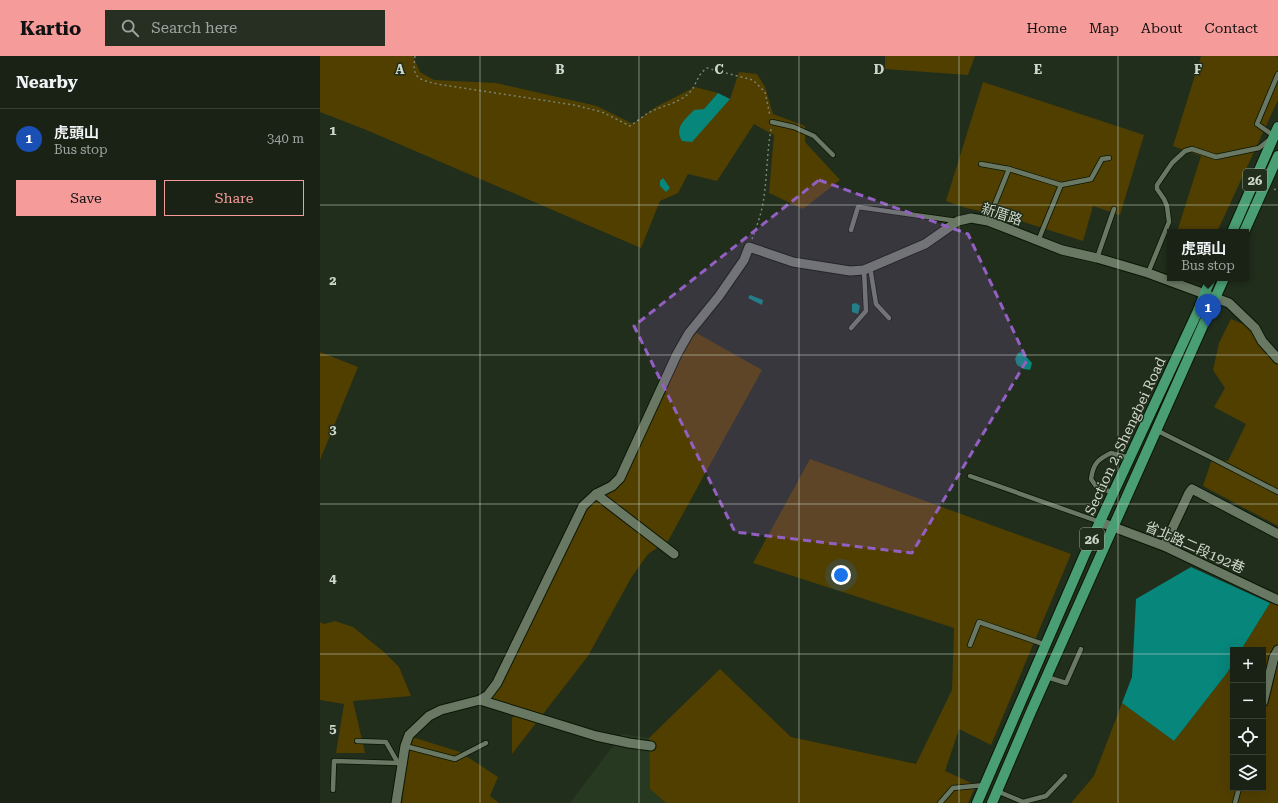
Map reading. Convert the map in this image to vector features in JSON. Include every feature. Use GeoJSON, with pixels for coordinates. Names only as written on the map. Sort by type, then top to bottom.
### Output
{"type":"FeatureCollection","features":[{"type":"Feature","properties":{"kind":"main road","name":"26"},"geometry":{"type":"LineString","coordinates":[[1233,229],[1276,132]]}},
{"type":"Feature","properties":{"kind":"main road","name":"26"},"geometry":{"type":"LineString","coordinates":[[1245,229],[1278,156]]}},
{"type":"Feature","properties":{"kind":"main road","name":"Section 2, Shengbei Road"},"geometry":{"type":"LineString","coordinates":[[977,803],[1084,556],[1197,313],[1210,281]]}},
{"type":"Feature","properties":{"kind":"main road","name":"Section 2, Shengbei Road"},"geometry":{"type":"LineString","coordinates":[[992,803],[1223,281]]}},
{"type":"Feature","properties":{"kind":"street","name":"新厝路"},"geometry":{"type":"LineString","coordinates":[[749,246],[793,262],[850,271],[867,268],[925,244],[958,221],[971,218],[988,221],[1062,250],[1098,258],[1167,280]]}},
{"type":"Feature","properties":{"kind":"street"},"geometry":{"type":"LineString","coordinates":[[396,803],[400,764],[409,735],[429,716],[441,710],[480,700],[488,695],[497,683],[583,506],[596,494],[612,486],[620,478],[689,333],[719,296],[744,260],[749,246]]}},
{"type":"Feature","properties":{"kind":"street","name":"新厝路"},"geometry":{"type":"LineString","coordinates":[[1169,281],[1229,303],[1255,328],[1262,340],[1278,359]]}},
{"type":"Feature","properties":{"kind":"street"},"geometry":{"type":"LineString","coordinates":[[1164,546],[1192,489],[1278,534]]}},
{"type":"Feature","properties":{"kind":"street"},"geometry":{"type":"LineString","coordinates":[[596,494],[674,554]]}},
{"type":"Feature","properties":{"kind":"street","name":"省北路二段192巷"},"geometry":{"type":"LineString","coordinates":[[1100,522],[1164,546],[1278,600]]}},
{"type":"Feature","properties":{"kind":"street"},"geometry":{"type":"LineString","coordinates":[[1266,690],[1274,658],[1278,650]]}},
{"type":"Feature","properties":{"kind":"street"},"geometry":{"type":"LineString","coordinates":[[480,700],[596,736],[651,746]]}},
{"type":"Feature","properties":{"kind":"lane"},"geometry":{"type":"LineString","coordinates":[[1148,273],[1169,222],[1167,206],[1157,190],[1157,185],[1172,163],[1185,151],[1192,149],[1216,157],[1259,148],[1276,132],[1257,124],[1278,74]]}},
{"type":"Feature","properties":{"kind":"lane"},"geometry":{"type":"LineString","coordinates":[[772,122],[794,127],[814,136],[832,155]]}},
{"type":"Feature","properties":{"kind":"lane"},"geometry":{"type":"LineString","coordinates":[[981,164],[1009,169],[1061,185],[1091,179],[1102,159],[1109,158]]}},
{"type":"Feature","properties":{"kind":"lane"},"geometry":{"type":"LineString","coordinates":[[988,221],[1009,169]]}},
{"type":"Feature","properties":{"kind":"lane"},"geometry":{"type":"LineString","coordinates":[[1038,241],[1061,185]]}},
{"type":"Feature","properties":{"kind":"lane"},"geometry":{"type":"LineString","coordinates":[[852,230],[858,207],[958,221]]}},
{"type":"Feature","properties":{"kind":"lane"},"geometry":{"type":"LineString","coordinates":[[1098,258],[1114,209]]}},
{"type":"Feature","properties":{"kind":"lane"},"geometry":{"type":"LineString","coordinates":[[867,268],[876,304],[889,318]]}},
{"type":"Feature","properties":{"kind":"lane"},"geometry":{"type":"LineString","coordinates":[[851,328],[866,311],[867,268]]}},
{"type":"Feature","properties":{"kind":"lane"},"geometry":{"type":"LineString","coordinates":[[1156,430],[1278,492]]}},
{"type":"Feature","properties":{"kind":"lane"},"geometry":{"type":"LineString","coordinates":[[1115,492],[1098,489],[1091,479],[1092,469],[1100,458],[1111,453],[1130,458]]}},
{"type":"Feature","properties":{"kind":"lane"},"geometry":{"type":"LineString","coordinates":[[970,476],[1100,522]]}},
{"type":"Feature","properties":{"kind":"lane"},"geometry":{"type":"LineString","coordinates":[[970,645],[980,622],[1046,645]]}},
{"type":"Feature","properties":{"kind":"lane"},"geometry":{"type":"LineString","coordinates":[[1047,677],[1066,683],[1081,648]]}},
{"type":"Feature","properties":{"kind":"lane"},"geometry":{"type":"LineString","coordinates":[[357,741],[386,742],[400,764]]}},
{"type":"Feature","properties":{"kind":"lane"},"geometry":{"type":"LineString","coordinates":[[405,746],[455,759],[486,743]]}},
{"type":"Feature","properties":{"kind":"lane"},"geometry":{"type":"LineString","coordinates":[[333,790],[334,761],[400,764]]}},
{"type":"Feature","properties":{"kind":"lane"},"geometry":{"type":"LineString","coordinates":[[997,791],[1023,802],[1046,796],[1065,776]]}},
{"type":"Feature","properties":{"kind":"lane"},"geometry":{"type":"LineString","coordinates":[[940,803],[953,788],[985,785]]}},
{"type":"Feature","properties":{"kind":"lane"},"geometry":{"type":"LineString","coordinates":[[1235,803],[1238,791]]}},
{"type":"Feature","properties":{"kind":"path"},"geometry":{"type":"LineString","coordinates":[[415,56],[413,68],[415,74],[422,80],[437,84],[574,105],[602,112],[630,126],[648,113],[679,101],[689,94],[701,72],[707,68],[754,80],[765,92],[772,122],[767,147],[764,198],[757,227],[749,246]]}},
{"type":"Feature","properties":{"kind":"highlighted area"},"geometry":{"type":"Polygon","coordinates":[[[819,180],[968,234],[1027,360],[912,553],[735,532],[634,326],[819,180]]]}},
{"type":"Feature","properties":{"kind":"shaded area"},"geometry":{"type":"Polygon","coordinates":[[[320,56],[413,56],[420,72],[434,80],[496,83],[597,106],[633,124],[654,108],[695,87],[718,93],[704,109],[679,127],[730,99],[739,72],[757,74],[765,87],[773,114],[805,126],[805,142],[840,180],[803,209],[769,193],[774,135],[754,124],[717,181],[688,174],[678,193],[660,201],[641,248],[364,129],[320,112],[320,56]]]}},
{"type":"Feature","properties":{"kind":"shaded area"},"geometry":{"type":"Polygon","coordinates":[[[885,56],[975,56],[968,75],[885,69],[885,56]]]}},
{"type":"Feature","properties":{"kind":"shaded area"},"geometry":{"type":"Polygon","coordinates":[[[1201,56],[1278,57],[1278,100],[1218,229],[1178,229],[1201,156],[1173,146],[1201,56]]]}},
{"type":"Feature","properties":{"kind":"shaded area"},"geometry":{"type":"Polygon","coordinates":[[[983,82],[1144,135],[1120,215],[1093,206],[1083,241],[1008,217],[966,208],[946,201],[983,82]]]}},
{"type":"Feature","properties":{"kind":"shaded area"},"geometry":{"type":"Polygon","coordinates":[[[1231,319],[1245,325],[1278,360],[1278,526],[1203,486],[1212,459],[1228,461],[1246,424],[1214,407],[1225,388],[1213,370],[1219,343],[1231,319]]]}},
{"type":"Feature","properties":{"kind":"shaded area"},"geometry":{"type":"Polygon","coordinates":[[[693,331],[762,370],[668,541],[648,554],[631,578],[588,656],[512,754],[512,718],[520,710],[478,696],[491,692],[589,502],[617,482],[693,331]]]}},
{"type":"Feature","properties":{"kind":"shaded area"},"geometry":{"type":"Polygon","coordinates":[[[320,352],[358,367],[320,460],[320,352]]]}},
{"type":"Feature","properties":{"kind":"shaded area"},"geometry":{"type":"Polygon","coordinates":[[[810,459],[1071,554],[991,745],[959,729],[945,771],[976,785],[968,803],[666,803],[650,789],[649,738],[720,669],[791,737],[916,764],[952,690],[954,628],[753,563],[810,459]]]}},
{"type":"Feature","properties":{"kind":"shaded area"},"geometry":{"type":"Polygon","coordinates":[[[1278,602],[1278,803],[1071,803],[1094,776],[1122,703],[1174,741],[1230,668],[1230,791],[1266,791],[1266,647],[1243,647],[1270,603],[1278,602]]]}},
{"type":"Feature","properties":{"kind":"shaded area"},"geometry":{"type":"Polygon","coordinates":[[[335,621],[353,627],[384,652],[399,667],[411,696],[353,701],[365,753],[336,753],[344,704],[320,700],[320,622],[324,624],[335,621]]]}},
{"type":"Feature","properties":{"kind":"shaded area"},"geometry":{"type":"Polygon","coordinates":[[[622,734],[649,738],[650,789],[666,803],[570,803],[622,734]]]}},
{"type":"Feature","properties":{"kind":"shaded area"},"geometry":{"type":"Polygon","coordinates":[[[412,737],[460,752],[498,777],[490,796],[499,803],[402,803],[406,763],[412,737]]]}},
{"type":"Feature","properties":{"kind":"water"},"geometry":{"type":"Polygon","coordinates":[[[718,93],[730,99],[692,142],[682,141],[679,132],[684,121],[694,110],[704,109],[718,93]]]}},
{"type":"Feature","properties":{"kind":"water"},"geometry":{"type":"Polygon","coordinates":[[[663,178],[670,188],[666,192],[660,186],[660,181],[663,178]]]}},
{"type":"Feature","properties":{"kind":"water"},"geometry":{"type":"Polygon","coordinates":[[[750,295],[763,300],[762,305],[748,298],[750,295]]]}},
{"type":"Feature","properties":{"kind":"water"},"geometry":{"type":"Polygon","coordinates":[[[856,303],[860,306],[858,314],[852,312],[852,304],[856,303]]]}},
{"type":"Feature","properties":{"kind":"water"},"geometry":{"type":"Polygon","coordinates":[[[1022,352],[1032,363],[1030,370],[1024,369],[1017,365],[1015,359],[1018,353],[1022,352]]]}},
{"type":"Feature","properties":{"kind":"water"},"geometry":{"type":"Polygon","coordinates":[[[1191,567],[1270,603],[1243,647],[1230,647],[1230,668],[1174,741],[1122,703],[1132,677],[1136,599],[1191,567]]]}},
{"type":"Feature","properties":{"kind":"place","name":"虎頭山"},"geometry":{"type":"Point","coordinates":[1208,327]}}]}
